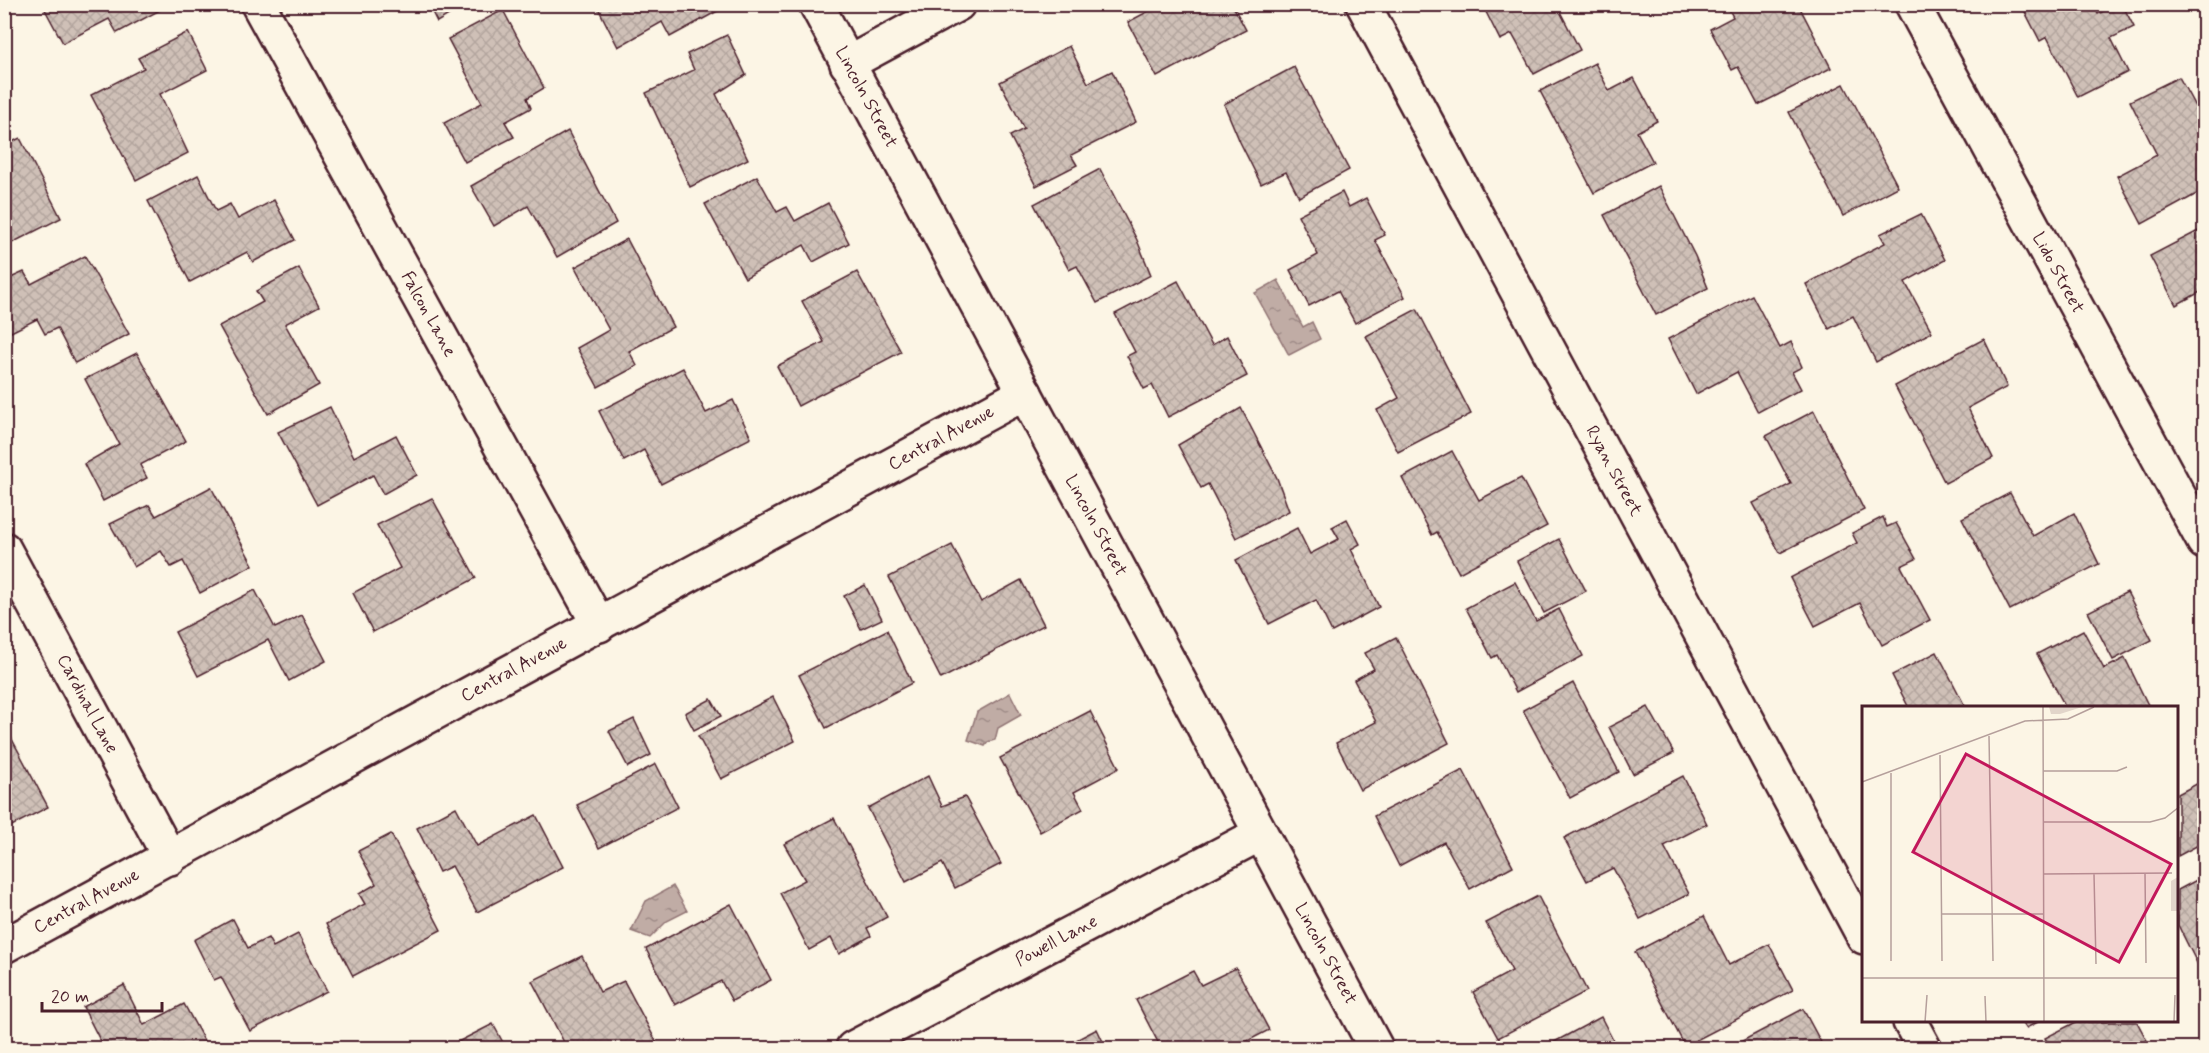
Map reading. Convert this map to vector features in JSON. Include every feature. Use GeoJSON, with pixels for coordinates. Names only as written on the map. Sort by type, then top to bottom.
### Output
{"type":"FeatureCollection","features":[{"type":"Feature","properties":{"kind":"street","name":"Falcon Lane"},"geometry":{"type":"LineString","coordinates":[[258,4],[599,625]]}},
{"type":"Feature","properties":{"kind":"street","name":"Lincoln Street"},"geometry":{"type":"LineString","coordinates":[[816,4],[1376,1048]]}},
{"type":"Feature","properties":{"kind":"street"},"geometry":{"type":"LineString","coordinates":[[848,64],[958,4]]}},
{"type":"Feature","properties":{"kind":"street","name":"Ryan Street"},"geometry":{"type":"LineString","coordinates":[[1363,4],[1862,933]]}},
{"type":"Feature","properties":{"kind":"street","name":"Lido Street"},"geometry":{"type":"LineString","coordinates":[[1912,4],[2205,542]]}},
{"type":"Feature","properties":{"kind":"street","name":"Central Avenue"},"geometry":{"type":"LineString","coordinates":[[4,946],[1024,393]]}},
{"type":"Feature","properties":{"kind":"street","name":"Cardinal Lane"},"geometry":{"type":"LineString","coordinates":[[4,549],[170,858]]}},
{"type":"Feature","properties":{"kind":"street","name":"Powell Lane"},"geometry":{"type":"LineString","coordinates":[[853,1048],[1260,834]]}},
{"type":"Feature","properties":{"kind":"street"},"geometry":{"type":"LineString","coordinates":[[1911,1023],[1924,1048]]}},
{"type":"Feature","properties":{"kind":"water"},"geometry":{"type":"Polygon","coordinates":[[[1278,280],[1303,327],[1312,322],[1320,339],[1289,355],[1255,293],[1278,280]]]}},
{"type":"Feature","properties":{"kind":"water"},"geometry":{"type":"Polygon","coordinates":[[[1010,693],[1021,715],[998,728],[995,740],[988,742],[985,746],[968,740],[977,712],[1010,693]]]}},
{"type":"Feature","properties":{"kind":"water"},"geometry":{"type":"Polygon","coordinates":[[[673,886],[687,911],[667,921],[650,938],[631,931],[646,901],[673,886]]]}},
{"type":"Feature","properties":{"kind":"building"},"geometry":{"type":"Polygon","coordinates":[[[42,4],[160,4],[162,9],[117,33],[109,19],[63,43],[42,4]]]}},
{"type":"Feature","properties":{"kind":"building"},"geometry":{"type":"Polygon","coordinates":[[[428,4],[467,4],[437,22],[428,4]]]}},
{"type":"Feature","properties":{"kind":"building"},"geometry":{"type":"Polygon","coordinates":[[[596,4],[722,4],[723,8],[670,37],[662,22],[618,47],[596,4]]]}},
{"type":"Feature","properties":{"kind":"building"},"geometry":{"type":"Polygon","coordinates":[[[1162,4],[1232,4],[1246,30],[1157,77],[1128,22],[1162,4]]]}},
{"type":"Feature","properties":{"kind":"building"},"geometry":{"type":"Polygon","coordinates":[[[1482,4],[1556,4],[1580,50],[1534,74],[1512,34],[1500,40],[1482,4]]]}},
{"type":"Feature","properties":{"kind":"building"},"geometry":{"type":"Polygon","coordinates":[[[1726,4],[1798,4],[1831,68],[1758,105],[1738,67],[1732,70],[1710,29],[1733,17],[1726,4]]]}},
{"type":"Feature","properties":{"kind":"building"},"geometry":{"type":"Polygon","coordinates":[[[2021,4],[2093,4],[2098,14],[2117,4],[2122,4],[2134,27],[2111,38],[2128,72],[2078,97],[2047,37],[2040,41],[2021,4]]]}},
{"type":"Feature","properties":{"kind":"building"},"geometry":{"type":"Polygon","coordinates":[[[503,10],[544,88],[527,98],[531,108],[505,122],[514,137],[465,162],[444,123],[482,103],[448,39],[503,10]]]}},
{"type":"Feature","properties":{"kind":"building"},"geometry":{"type":"Polygon","coordinates":[[[188,32],[207,70],[160,94],[188,153],[136,180],[91,95],[144,68],[138,58],[188,32]]]}},
{"type":"Feature","properties":{"kind":"building"},"geometry":{"type":"Polygon","coordinates":[[[727,35],[746,75],[716,94],[748,159],[690,187],[646,93],[694,70],[687,54],[727,35]]]}},
{"type":"Feature","properties":{"kind":"building"},"geometry":{"type":"Polygon","coordinates":[[[1069,46],[1088,83],[1112,71],[1136,122],[1071,155],[1077,165],[1036,186],[1010,136],[1024,129],[1000,82],[1069,46]]]}},
{"type":"Feature","properties":{"kind":"building"},"geometry":{"type":"Polygon","coordinates":[[[1595,63],[1609,91],[1634,78],[1657,121],[1637,132],[1653,162],[1594,193],[1540,91],[1595,63]]]}},
{"type":"Feature","properties":{"kind":"building"},"geometry":{"type":"Polygon","coordinates":[[[1294,67],[1349,170],[1299,197],[1286,172],[1261,184],[1224,104],[1294,67]]]}},
{"type":"Feature","properties":{"kind":"building"},"geometry":{"type":"Polygon","coordinates":[[[2179,77],[2204,123],[2204,190],[2142,224],[2117,176],[2157,155],[2130,101],[2179,77]]]}},
{"type":"Feature","properties":{"kind":"building"},"geometry":{"type":"Polygon","coordinates":[[[1844,84],[1898,187],[1843,216],[1789,112],[1844,84]]]}},
{"type":"Feature","properties":{"kind":"building"},"geometry":{"type":"Polygon","coordinates":[[[568,131],[616,223],[557,257],[528,206],[494,226],[471,186],[568,131]]]}},
{"type":"Feature","properties":{"kind":"building"},"geometry":{"type":"Polygon","coordinates":[[[20,138],[61,218],[4,247],[4,146],[20,138]]]}},
{"type":"Feature","properties":{"kind":"building"},"geometry":{"type":"Polygon","coordinates":[[[1100,169],[1137,240],[1151,275],[1097,303],[1077,266],[1069,270],[1034,204],[1100,169]]]}},
{"type":"Feature","properties":{"kind":"building"},"geometry":{"type":"Polygon","coordinates":[[[198,175],[216,211],[230,204],[238,219],[274,200],[295,240],[253,262],[247,252],[190,282],[148,201],[198,175]]]}},
{"type":"Feature","properties":{"kind":"building"},"geometry":{"type":"Polygon","coordinates":[[[757,176],[777,212],[787,207],[795,221],[828,203],[849,243],[813,262],[804,245],[745,278],[705,204],[757,176]]]}},
{"type":"Feature","properties":{"kind":"building"},"geometry":{"type":"Polygon","coordinates":[[[1659,186],[1695,256],[1708,288],[1656,315],[1604,215],[1659,186]]]}},
{"type":"Feature","properties":{"kind":"building"},"geometry":{"type":"Polygon","coordinates":[[[1342,192],[1349,207],[1366,198],[1385,235],[1375,240],[1405,297],[1355,323],[1338,291],[1309,306],[1290,270],[1318,255],[1298,215],[1342,192]]]}},
{"type":"Feature","properties":{"kind":"building"},"geometry":{"type":"Polygon","coordinates":[[[1921,214],[1945,260],[1905,282],[1932,332],[1876,362],[1853,316],[1829,329],[1806,284],[1885,243],[1880,234],[1921,214]]]}},
{"type":"Feature","properties":{"kind":"building"},"geometry":{"type":"Polygon","coordinates":[[[2204,228],[2204,290],[2176,305],[2150,256],[2204,228]]]}},
{"type":"Feature","properties":{"kind":"building"},"geometry":{"type":"Polygon","coordinates":[[[627,239],[673,327],[629,351],[637,366],[598,387],[577,348],[609,330],[575,267],[627,239]]]}},
{"type":"Feature","properties":{"kind":"building"},"geometry":{"type":"Polygon","coordinates":[[[85,256],[129,334],[75,363],[57,328],[45,334],[37,319],[5,335],[4,281],[24,272],[31,284],[85,256]]]}},
{"type":"Feature","properties":{"kind":"building"},"geometry":{"type":"Polygon","coordinates":[[[299,268],[319,306],[285,324],[319,385],[268,414],[219,326],[263,302],[256,291],[299,268]]]}},
{"type":"Feature","properties":{"kind":"building"},"geometry":{"type":"Polygon","coordinates":[[[857,272],[901,352],[798,406],[777,366],[824,342],[802,301],[857,272]]]}},
{"type":"Feature","properties":{"kind":"building"},"geometry":{"type":"Polygon","coordinates":[[[1178,281],[1212,345],[1227,336],[1247,376],[1168,417],[1152,385],[1144,389],[1127,356],[1135,352],[1115,314],[1178,281]]]}},
{"type":"Feature","properties":{"kind":"building"},"geometry":{"type":"Polygon","coordinates":[[[1752,295],[1780,348],[1791,342],[1802,367],[1792,372],[1801,389],[1758,412],[1737,372],[1696,394],[1668,339],[1752,295]]]}},
{"type":"Feature","properties":{"kind":"building"},"geometry":{"type":"Polygon","coordinates":[[[1417,309],[1471,414],[1398,452],[1377,410],[1399,398],[1366,336],[1417,309]]]}},
{"type":"Feature","properties":{"kind":"building"},"geometry":{"type":"Polygon","coordinates":[[[1984,339],[2007,387],[1968,408],[1993,458],[1945,483],[1895,386],[1984,339]]]}},
{"type":"Feature","properties":{"kind":"building"},"geometry":{"type":"Polygon","coordinates":[[[137,353],[186,441],[140,465],[147,478],[103,501],[84,464],[119,444],[85,379],[137,353]]]}},
{"type":"Feature","properties":{"kind":"building"},"geometry":{"type":"Polygon","coordinates":[[[683,368],[706,413],[733,400],[751,438],[661,484],[644,450],[624,461],[599,411],[683,368]]]}},
{"type":"Feature","properties":{"kind":"building"},"geometry":{"type":"Polygon","coordinates":[[[330,407],[354,457],[396,435],[417,475],[383,494],[373,475],[317,505],[278,432],[330,407]]]}},
{"type":"Feature","properties":{"kind":"building"},"geometry":{"type":"Polygon","coordinates":[[[1241,408],[1277,478],[1289,511],[1236,538],[1208,484],[1201,488],[1178,445],[1241,408]]]}},
{"type":"Feature","properties":{"kind":"building"},"geometry":{"type":"Polygon","coordinates":[[[1814,411],[1864,510],[1780,553],[1753,503],[1791,484],[1766,436],[1814,411]]]}},
{"type":"Feature","properties":{"kind":"building"},"geometry":{"type":"Polygon","coordinates":[[[1452,451],[1479,500],[1521,478],[1547,526],[1459,573],[1437,532],[1432,535],[1402,478],[1452,451]]]}},
{"type":"Feature","properties":{"kind":"building"},"geometry":{"type":"Polygon","coordinates":[[[211,487],[253,565],[200,593],[183,561],[171,567],[161,551],[134,567],[110,524],[149,505],[156,516],[211,487]]]}},
{"type":"Feature","properties":{"kind":"building"},"geometry":{"type":"Polygon","coordinates":[[[2010,493],[2033,536],[2074,513],[2099,564],[2010,610],[1962,518],[2010,493]]]}},
{"type":"Feature","properties":{"kind":"building"},"geometry":{"type":"Polygon","coordinates":[[[432,498],[476,578],[373,632],[353,593],[400,568],[377,525],[432,498]]]}},
{"type":"Feature","properties":{"kind":"building"},"geometry":{"type":"Polygon","coordinates":[[[1883,517],[1887,527],[1896,523],[1916,559],[1901,566],[1930,620],[1882,645],[1860,603],[1815,626],[1790,578],[1857,543],[1852,533],[1883,517]]]}},
{"type":"Feature","properties":{"kind":"building"},"geometry":{"type":"Polygon","coordinates":[[[1347,519],[1360,544],[1351,549],[1379,607],[1332,632],[1316,600],[1269,624],[1236,560],[1297,528],[1310,554],[1339,539],[1332,527],[1347,519]]]}},
{"type":"Feature","properties":{"kind":"building"},"geometry":{"type":"Polygon","coordinates":[[[1559,539],[1586,591],[1544,613],[1517,561],[1559,539]]]}},
{"type":"Feature","properties":{"kind":"building"},"geometry":{"type":"Polygon","coordinates":[[[952,545],[981,602],[1021,580],[1044,625],[941,679],[889,577],[952,545]]]}},
{"type":"Feature","properties":{"kind":"building"},"geometry":{"type":"Polygon","coordinates":[[[1515,582],[1536,621],[1559,609],[1583,656],[1516,692],[1497,655],[1492,658],[1466,608],[1515,582]]]}},
{"type":"Feature","properties":{"kind":"building"},"geometry":{"type":"Polygon","coordinates":[[[865,585],[882,619],[861,629],[844,596],[865,585]]]}},
{"type":"Feature","properties":{"kind":"building"},"geometry":{"type":"Polygon","coordinates":[[[255,590],[275,628],[302,615],[326,661],[289,681],[268,640],[198,676],[175,632],[255,590]]]}},
{"type":"Feature","properties":{"kind":"building"},"geometry":{"type":"Polygon","coordinates":[[[2127,592],[2152,640],[2113,660],[2088,612],[2127,592]]]}},
{"type":"Feature","properties":{"kind":"building"},"geometry":{"type":"Polygon","coordinates":[[[887,630],[912,683],[826,728],[799,675],[887,630]]]}},
{"type":"Feature","properties":{"kind":"building"},"geometry":{"type":"Polygon","coordinates":[[[2083,630],[2104,669],[2125,658],[2149,706],[2065,706],[2037,654],[2083,630]]]}},
{"type":"Feature","properties":{"kind":"building"},"geometry":{"type":"Polygon","coordinates":[[[1396,637],[1449,743],[1360,790],[1336,743],[1376,722],[1354,680],[1374,669],[1365,653],[1396,637]]]}},
{"type":"Feature","properties":{"kind":"building"},"geometry":{"type":"Polygon","coordinates":[[[1937,652],[1965,706],[1908,706],[1892,675],[1937,652]]]}},
{"type":"Feature","properties":{"kind":"building"},"geometry":{"type":"Polygon","coordinates":[[[1573,683],[1619,772],[1570,798],[1523,710],[1573,683]]]}},
{"type":"Feature","properties":{"kind":"building"},"geometry":{"type":"Polygon","coordinates":[[[773,697],[795,741],[721,779],[698,736],[773,697]]]}},
{"type":"Feature","properties":{"kind":"building"},"geometry":{"type":"Polygon","coordinates":[[[711,699],[721,716],[694,730],[685,713],[711,699]]]}},
{"type":"Feature","properties":{"kind":"building"},"geometry":{"type":"Polygon","coordinates":[[[1648,707],[1674,753],[1633,774],[1609,727],[1648,707]]]}},
{"type":"Feature","properties":{"kind":"building"},"geometry":{"type":"Polygon","coordinates":[[[1090,711],[1119,768],[1074,792],[1083,809],[1040,832],[1000,758],[1090,711]]]}},
{"type":"Feature","properties":{"kind":"building"},"geometry":{"type":"Polygon","coordinates":[[[634,719],[651,755],[628,767],[609,731],[634,719]]]}},
{"type":"Feature","properties":{"kind":"building"},"geometry":{"type":"Polygon","coordinates":[[[4,726],[48,807],[4,830],[4,726]]]}},
{"type":"Feature","properties":{"kind":"building"},"geometry":{"type":"Polygon","coordinates":[[[656,764],[678,807],[599,848],[577,805],[656,764]]]}},
{"type":"Feature","properties":{"kind":"building"},"geometry":{"type":"Polygon","coordinates":[[[1463,770],[1513,866],[1470,889],[1444,842],[1399,866],[1374,816],[1463,770]]]}},
{"type":"Feature","properties":{"kind":"building"},"geometry":{"type":"Polygon","coordinates":[[[928,776],[942,806],[965,797],[1001,864],[955,888],[942,863],[906,882],[868,808],[928,776]]]}},
{"type":"Feature","properties":{"kind":"building"},"geometry":{"type":"Polygon","coordinates":[[[1683,776],[1707,824],[1664,846],[1689,894],[1640,919],[1613,868],[1587,881],[1564,838],[1683,776]]]}},
{"type":"Feature","properties":{"kind":"building"},"geometry":{"type":"Polygon","coordinates":[[[2204,780],[2204,842],[2179,855],[2179,793],[2204,780]]]}},
{"type":"Feature","properties":{"kind":"building"},"geometry":{"type":"Polygon","coordinates":[[[456,807],[477,846],[536,815],[563,867],[477,912],[452,866],[439,872],[417,828],[456,807]]]}},
{"type":"Feature","properties":{"kind":"building"},"geometry":{"type":"Polygon","coordinates":[[[834,818],[887,917],[867,928],[871,936],[839,954],[831,938],[809,950],[780,893],[805,880],[784,844],[834,818]]]}},
{"type":"Feature","properties":{"kind":"building"},"geometry":{"type":"Polygon","coordinates":[[[391,834],[441,930],[353,976],[326,924],[365,904],[359,894],[376,884],[358,851],[391,834]]]}},
{"type":"Feature","properties":{"kind":"building"},"geometry":{"type":"Polygon","coordinates":[[[2204,876],[2204,977],[2179,927],[2179,889],[2204,876]]]}},
{"type":"Feature","properties":{"kind":"building"},"geometry":{"type":"Polygon","coordinates":[[[1538,896],[1587,991],[1498,1038],[1473,992],[1512,971],[1486,923],[1538,896]]]}},
{"type":"Feature","properties":{"kind":"building"},"geometry":{"type":"Polygon","coordinates":[[[731,904],[771,980],[732,1001],[721,981],[675,1005],[646,949],[731,904]]]}},
{"type":"Feature","properties":{"kind":"building"},"geometry":{"type":"Polygon","coordinates":[[[1704,916],[1729,965],[1769,944],[1793,990],[1685,1046],[1635,952],[1704,916]]]}},
{"type":"Feature","properties":{"kind":"building"},"geometry":{"type":"Polygon","coordinates":[[[233,919],[248,948],[268,938],[273,947],[298,934],[327,991],[250,1031],[221,977],[214,980],[194,940],[233,919]]]}},
{"type":"Feature","properties":{"kind":"building"},"geometry":{"type":"Polygon","coordinates":[[[582,956],[600,992],[624,981],[658,1045],[652,1048],[567,1048],[532,981],[582,956]]]}},
{"type":"Feature","properties":{"kind":"building"},"geometry":{"type":"Polygon","coordinates":[[[1236,968],[1269,1030],[1234,1048],[1161,1048],[1136,1000],[1193,971],[1201,985],[1236,968]]]}},
{"type":"Feature","properties":{"kind":"building"},"geometry":{"type":"Polygon","coordinates":[[[124,985],[144,1025],[184,1004],[208,1048],[104,1048],[83,1007],[124,985]]]}},
{"type":"Feature","properties":{"kind":"building"},"geometry":{"type":"Polygon","coordinates":[[[1803,1009],[1824,1048],[1729,1048],[1803,1009]]]}},
{"type":"Feature","properties":{"kind":"building"},"geometry":{"type":"Polygon","coordinates":[[[1601,1017],[1617,1048],[1543,1048],[1601,1017]]]}},
{"type":"Feature","properties":{"kind":"building"},"geometry":{"type":"Polygon","coordinates":[[[2023,1023],[2036,1023],[2026,1028],[2023,1023]]]}},
{"type":"Feature","properties":{"kind":"building"},"geometry":{"type":"Polygon","coordinates":[[[2074,1023],[2138,1023],[2151,1048],[2050,1048],[2045,1038],[2074,1023]]]}},
{"type":"Feature","properties":{"kind":"building"},"geometry":{"type":"Polygon","coordinates":[[[493,1024],[506,1048],[446,1048],[493,1024]]]}},
{"type":"Feature","properties":{"kind":"building"},"geometry":{"type":"Polygon","coordinates":[[[1097,1029],[1106,1048],[1063,1047],[1097,1029]]]}}]}
